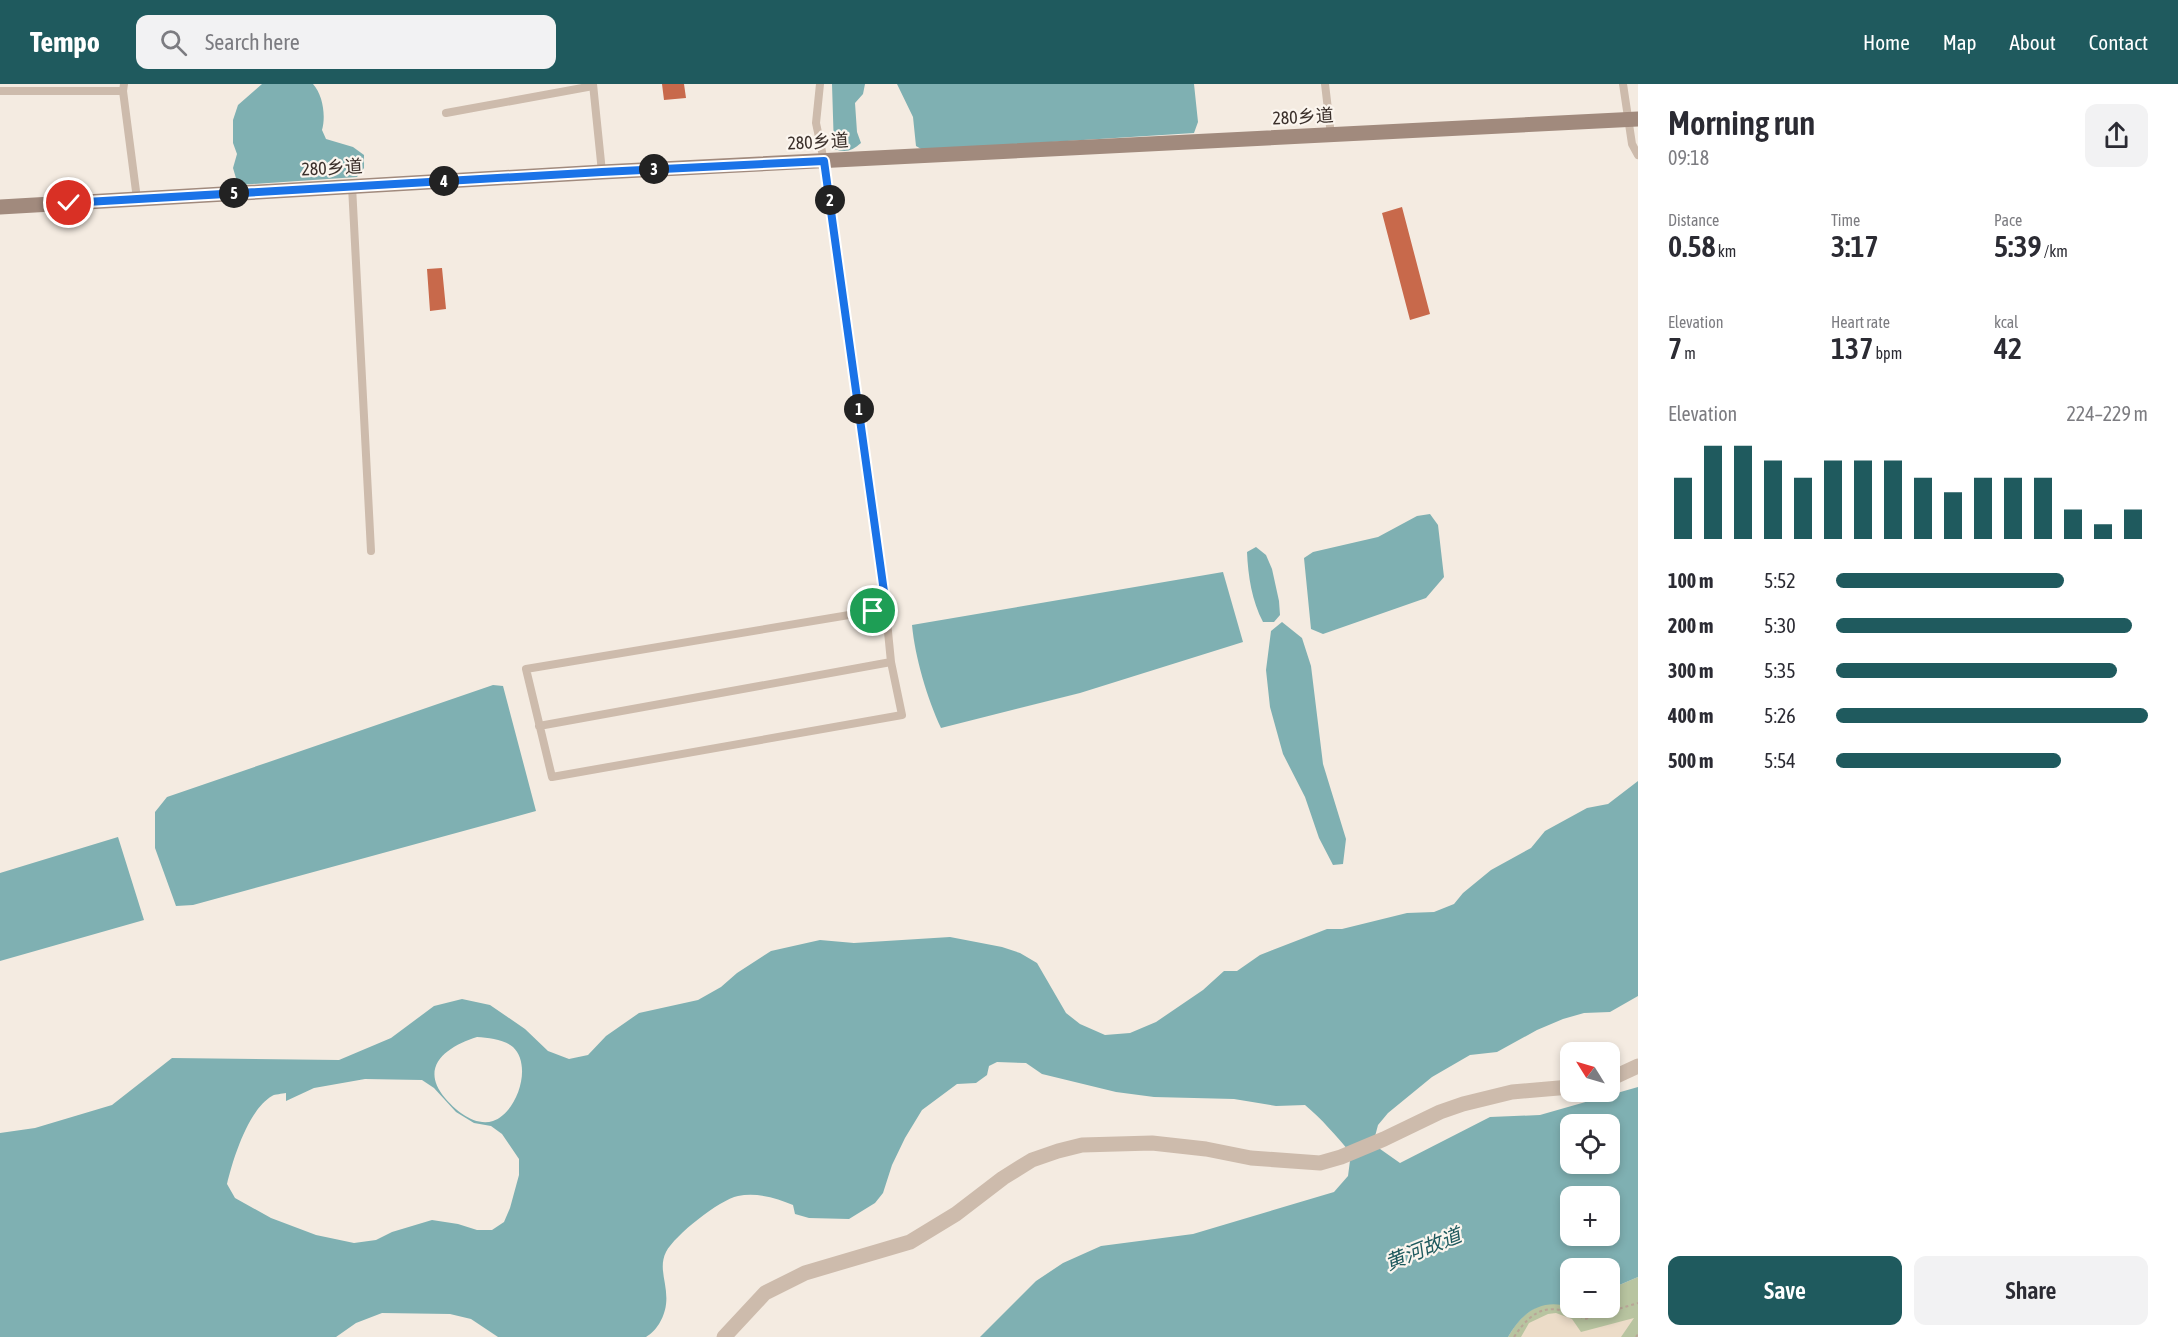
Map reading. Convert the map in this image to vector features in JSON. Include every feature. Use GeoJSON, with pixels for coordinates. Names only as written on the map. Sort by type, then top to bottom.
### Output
{"type":"FeatureCollection","features":[{"type":"Feature","properties":{"kind":"street","name":"280乡道"},"geometry":{"type":"LineString","coordinates":[[0,207],[602,172],[1634,119]]}},
{"type":"Feature","properties":{"kind":"street"},"geometry":{"type":"LineString","coordinates":[[1620,1074],[1638,1066]]}},
{"type":"Feature","properties":{"kind":"street"},"geometry":{"type":"LineString","coordinates":[[724,1337],[765,1293],[806,1274],[910,1242],[956,1214],[1003,1178],[1032,1160],[1058,1151],[1082,1145],[1152,1143],[1206,1149],[1251,1158],[1307,1164],[1320,1163],[1341,1157],[1440,1112],[1463,1104],[1512,1092],[1560,1088]]}},
{"type":"Feature","properties":{"kind":"lane"},"geometry":{"type":"LineString","coordinates":[[820,84],[816,123],[824,161],[885,599],[891,662],[902,715],[552,777],[526,669],[873,611],[882,607],[885,599]]}},
{"type":"Feature","properties":{"kind":"lane"},"geometry":{"type":"LineString","coordinates":[[1325,84],[1331,135]]}},
{"type":"Feature","properties":{"kind":"lane"},"geometry":{"type":"LineString","coordinates":[[1623,84],[1634,119],[1632,144],[1638,155]]}},
{"type":"Feature","properties":{"kind":"lane"},"geometry":{"type":"LineString","coordinates":[[446,113],[593,85],[602,172]]}},
{"type":"Feature","properties":{"kind":"lane"},"geometry":{"type":"LineString","coordinates":[[0,91],[124,88],[137,199]]}},
{"type":"Feature","properties":{"kind":"lane"},"geometry":{"type":"LineString","coordinates":[[352,186],[371,551]]}},
{"type":"Feature","properties":{"kind":"lane"},"geometry":{"type":"LineString","coordinates":[[538,726],[891,662]]}},
{"type":"Feature","properties":{"kind":"path"},"geometry":{"type":"LineString","coordinates":[[1514,1337],[1529,1318],[1547,1309],[1565,1310],[1586,1319],[1638,1304]]}},
{"type":"Feature","properties":{"kind":"green space"},"geometry":{"type":"Polygon","coordinates":[[[1638,1277],[1638,1337],[1508,1337],[1523,1316],[1545,1304],[1560,1304],[1560,1318],[1620,1318],[1620,1285],[1638,1277]]]}},
{"type":"Feature","properties":{"kind":"shaded area"},"geometry":{"type":"Polygon","coordinates":[[[1556,1313],[1560,1314],[1560,1318],[1572,1319],[1581,1332],[1634,1318],[1621,1337],[1521,1337],[1529,1323],[1548,1314],[1556,1313]]]}},
{"type":"Feature","properties":{"kind":"water"},"geometry":{"type":"Polygon","coordinates":[[[262,84],[313,84],[324,112],[322,130],[326,139],[353,147],[364,155],[364,168],[357,177],[238,185],[233,168],[237,154],[233,143],[233,120],[238,105],[262,84]]]}},
{"type":"Feature","properties":{"kind":"water"},"geometry":{"type":"Polygon","coordinates":[[[832,84],[865,84],[863,94],[855,103],[857,132],[861,143],[849,150],[834,149],[832,84]]]}},
{"type":"Feature","properties":{"kind":"water"},"geometry":{"type":"Polygon","coordinates":[[[897,84],[1194,84],[1198,122],[1194,133],[923,150],[916,146],[913,117],[897,84]]]}},
{"type":"Feature","properties":{"kind":"water"},"geometry":{"type":"Polygon","coordinates":[[[1430,514],[1438,525],[1444,577],[1426,598],[1323,634],[1311,629],[1304,558],[1313,552],[1378,537],[1417,516],[1430,514]]]}},
{"type":"Feature","properties":{"kind":"water"},"geometry":{"type":"Polygon","coordinates":[[[1256,547],[1266,555],[1272,569],[1280,615],[1274,622],[1263,622],[1253,597],[1247,552],[1256,547]]]}},
{"type":"Feature","properties":{"kind":"water"},"geometry":{"type":"Polygon","coordinates":[[[1223,572],[1243,642],[1080,693],[941,728],[922,677],[912,625],[1223,572]]]}},
{"type":"Feature","properties":{"kind":"water"},"geometry":{"type":"Polygon","coordinates":[[[1282,622],[1302,638],[1311,666],[1323,764],[1346,839],[1343,864],[1333,865],[1319,838],[1305,797],[1283,754],[1270,707],[1266,670],[1271,631],[1282,622]]]}},
{"type":"Feature","properties":{"kind":"water"},"geometry":{"type":"Polygon","coordinates":[[[493,685],[503,686],[536,811],[193,905],[176,906],[155,848],[155,812],[167,797],[493,685]]]}},
{"type":"Feature","properties":{"kind":"water","name":"黄河故道"},"geometry":{"type":"Polygon","coordinates":[[[1638,781],[1638,996],[1610,1012],[1584,1013],[1563,1019],[1497,1052],[1470,1055],[1432,1077],[1388,1113],[1378,1125],[1373,1144],[1400,1163],[1490,1117],[1540,1115],[1586,1102],[1620,1102],[1620,1092],[1638,1087],[1638,1277],[1620,1285],[1620,1258],[1560,1258],[1560,1305],[1550,1304],[1534,1309],[1520,1320],[1508,1337],[980,1337],[1036,1281],[1063,1263],[1101,1246],[1193,1234],[1334,1192],[1348,1176],[1351,1153],[1305,1105],[1276,1106],[1234,1099],[1154,1097],[1116,1092],[1042,1074],[1026,1063],[997,1062],[989,1066],[987,1075],[976,1083],[957,1084],[922,1110],[892,1165],[883,1193],[875,1203],[849,1219],[809,1218],[795,1214],[793,1205],[787,1202],[752,1195],[730,1199],[698,1219],[678,1237],[666,1252],[663,1260],[666,1294],[664,1313],[656,1328],[646,1337],[498,1337],[471,1319],[450,1314],[382,1313],[356,1323],[336,1337],[0,1337],[0,1133],[35,1128],[112,1105],[172,1058],[339,1060],[391,1038],[434,1006],[462,999],[490,1005],[525,1029],[548,1051],[569,1059],[588,1055],[606,1036],[639,1013],[698,1000],[721,987],[737,973],[771,951],[820,940],[854,943],[950,937],[1002,947],[1020,953],[1037,963],[1066,1013],[1080,1024],[1105,1035],[1130,1033],[1156,1022],[1203,990],[1224,971],[1237,971],[1260,955],[1327,929],[1342,929],[1407,913],[1434,912],[1454,904],[1463,893],[1491,870],[1531,848],[1545,831],[1587,808],[1608,804],[1638,781]],[[477,1037],[456,1046],[440,1059],[435,1076],[437,1087],[449,1103],[466,1116],[479,1122],[493,1121],[509,1109],[515,1099],[520,1088],[522,1065],[519,1055],[509,1044],[491,1038],[477,1037]],[[365,1079],[314,1088],[286,1101],[286,1093],[273,1095],[263,1103],[249,1123],[233,1162],[227,1184],[235,1198],[271,1218],[316,1235],[354,1243],[376,1240],[392,1232],[432,1220],[477,1230],[492,1230],[504,1222],[519,1175],[519,1159],[502,1134],[491,1126],[474,1123],[456,1112],[434,1088],[422,1080],[365,1079]]]}},
{"type":"Feature","properties":{"kind":"water"},"geometry":{"type":"Polygon","coordinates":[[[118,837],[144,920],[0,961],[0,873],[118,837]]]}},
{"type":"Feature","properties":{"kind":"building"},"geometry":{"type":"Polygon","coordinates":[[[662,84],[684,84],[686,98],[664,100],[662,84]]]}},
{"type":"Feature","properties":{"kind":"building"},"geometry":{"type":"Polygon","coordinates":[[[1402,207],[1430,314],[1410,320],[1382,213],[1402,207]]]}},
{"type":"Feature","properties":{"kind":"building"},"geometry":{"type":"Polygon","coordinates":[[[442,268],[446,309],[430,311],[427,269],[442,268]]]}},
{"type":"Feature","properties":{"kind":"route"},"geometry":{"type":"LineString","coordinates":[[69,203],[824,161],[885,599],[882,607],[873,611]]}}]}
